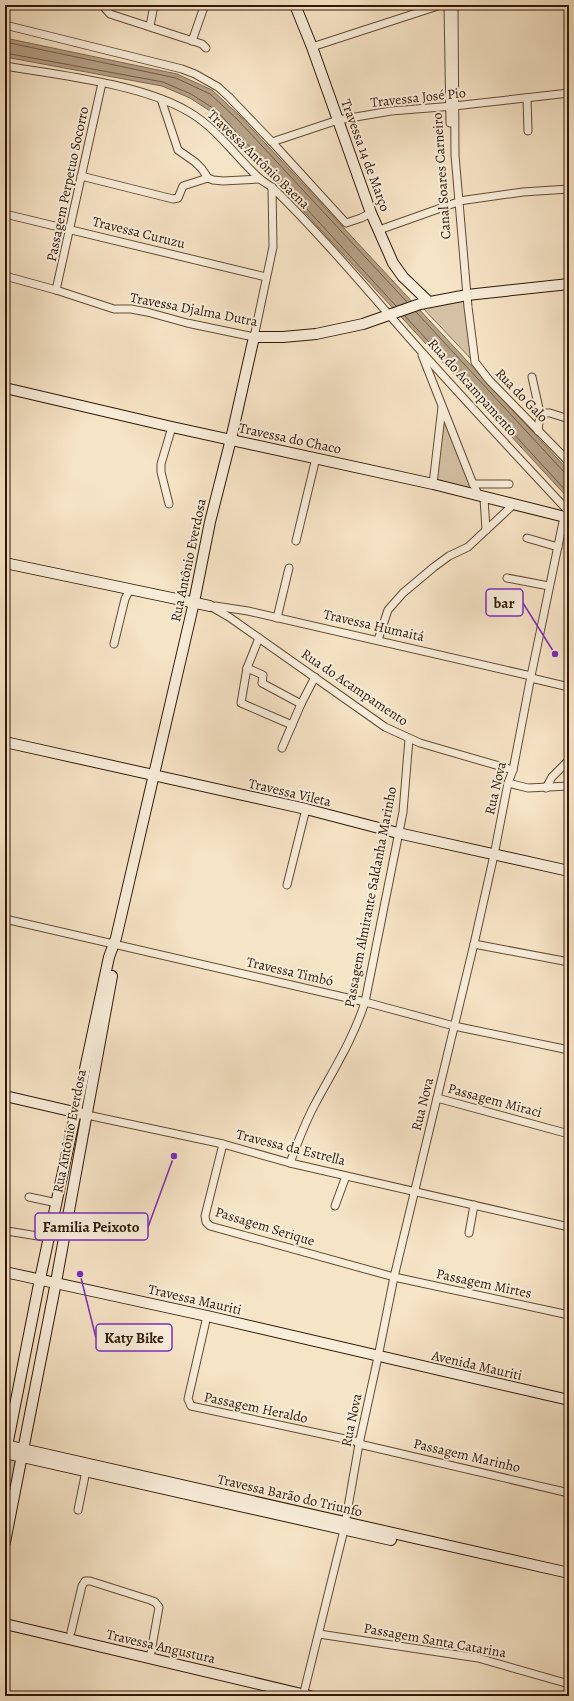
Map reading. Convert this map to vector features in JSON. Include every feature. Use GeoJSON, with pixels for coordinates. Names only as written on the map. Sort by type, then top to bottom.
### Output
{"type":"FeatureCollection","features":[{"type":"Feature","properties":{"kind":"street"},"geometry":{"type":"LineString","coordinates":[[102,5],[110,14],[202,44],[206,48]]}},
{"type":"Feature","properties":{"kind":"street"},"geometry":{"type":"LineString","coordinates":[[150,26],[154,5]]}},
{"type":"Feature","properties":{"kind":"street"},"geometry":{"type":"LineString","coordinates":[[192,41],[204,7],[207,5]]}},
{"type":"Feature","properties":{"kind":"street","name":"Travessa 14 de Março"},"geometry":{"type":"LineString","coordinates":[[295,5],[312,47],[371,213],[393,263],[403,277],[429,302]]}},
{"type":"Feature","properties":{"kind":"street"},"geometry":{"type":"LineString","coordinates":[[312,47],[441,5]]}},
{"type":"Feature","properties":{"kind":"street","name":"Canal Soares Carneiro"},"geometry":{"type":"LineString","coordinates":[[448,5],[451,106],[457,202],[465,296],[475,362]]}},
{"type":"Feature","properties":{"kind":"street","name":"Canal Soares Carneiro"},"geometry":{"type":"LineString","coordinates":[[451,106],[454,5]]}},
{"type":"Feature","properties":{"kind":"street","name":"Travessa Antônio Baena"},"geometry":{"type":"LineString","coordinates":[[5,25],[182,69],[195,74],[218,87],[272,142],[346,223],[371,213]]}},
{"type":"Feature","properties":{"kind":"street","name":"Travessa Antônio Baena"},"geometry":{"type":"LineString","coordinates":[[5,66],[102,83],[161,99],[189,112],[211,128],[260,179],[272,188],[391,315]]}},
{"type":"Feature","properties":{"kind":"street","name":"Passagem Perpetuo Socorro"},"geometry":{"type":"LineString","coordinates":[[56,290],[102,83]]}},
{"type":"Feature","properties":{"kind":"street","name":"Travessa José Pio"},"geometry":{"type":"LineString","coordinates":[[272,142],[338,120],[391,111],[569,93]]}},
{"type":"Feature","properties":{"kind":"street"},"geometry":{"type":"LineString","coordinates":[[527,98],[528,131]]}},
{"type":"Feature","properties":{"kind":"street"},"geometry":{"type":"LineString","coordinates":[[161,99],[178,150],[195,162],[208,178],[223,181],[260,179]]}},
{"type":"Feature","properties":{"kind":"street"},"geometry":{"type":"LineString","coordinates":[[81,176],[173,199],[178,198],[184,186],[208,178]]}},
{"type":"Feature","properties":{"kind":"street","name":"Rua Antônio Everdosa"},"geometry":{"type":"LineString","coordinates":[[5,1542],[56,1282],[82,1114],[115,942],[194,602],[210,522],[231,439],[273,247],[272,188]]}},
{"type":"Feature","properties":{"kind":"street"},"geometry":{"type":"LineString","coordinates":[[379,230],[457,202],[523,192],[569,189]]}},
{"type":"Feature","properties":{"kind":"street","name":"Travessa Curuzu"},"geometry":{"type":"LineString","coordinates":[[5,214],[266,276]]}},
{"type":"Feature","properties":{"kind":"street","name":"Travessa Djalma Dutra"},"geometry":{"type":"LineString","coordinates":[[5,276],[114,308],[147,312],[187,323],[254,337],[283,337],[316,334],[364,324],[418,304],[465,296],[569,284]]}},
{"type":"Feature","properties":{"kind":"street","name":"Rua do Acampamento"},"geometry":{"type":"LineString","coordinates":[[391,315],[420,350],[567,516]]}},
{"type":"Feature","properties":{"kind":"street"},"geometry":{"type":"LineString","coordinates":[[420,350],[473,484],[481,497],[486,530]]}},
{"type":"Feature","properties":{"kind":"street","name":"Rua do Galo"},"geometry":{"type":"LineString","coordinates":[[475,362],[489,380],[569,462]]}},
{"type":"Feature","properties":{"kind":"street"},"geometry":{"type":"LineString","coordinates":[[532,377],[540,413],[538,431]]}},
{"type":"Feature","properties":{"kind":"street","name":"Travessa do Chaco"},"geometry":{"type":"LineString","coordinates":[[5,388],[172,427],[433,484],[513,505],[567,516]]}},
{"type":"Feature","properties":{"kind":"street"},"geometry":{"type":"LineString","coordinates":[[433,484],[442,405]]}},
{"type":"Feature","properties":{"kind":"street"},"geometry":{"type":"LineString","coordinates":[[540,413],[550,413],[569,419]]}},
{"type":"Feature","properties":{"kind":"street"},"geometry":{"type":"LineString","coordinates":[[169,504],[161,472],[161,464],[172,427]]}},
{"type":"Feature","properties":{"kind":"street"},"geometry":{"type":"LineString","coordinates":[[296,541],[316,458]]}},
{"type":"Feature","properties":{"kind":"street"},"geometry":{"type":"LineString","coordinates":[[473,484],[509,484]]}},
{"type":"Feature","properties":{"kind":"street"},"geometry":{"type":"LineString","coordinates":[[378,640],[388,610],[403,593],[439,563],[449,556],[468,547],[513,505]]}},
{"type":"Feature","properties":{"kind":"street","name":"Rua Nova"},"geometry":{"type":"LineString","coordinates":[[305,1696],[345,1526],[359,1443],[394,1277],[474,944],[494,855],[508,782],[513,770],[558,547],[567,516]]}},
{"type":"Feature","properties":{"kind":"street"},"geometry":{"type":"LineString","coordinates":[[527,538],[558,547]]}},
{"type":"Feature","properties":{"kind":"street"},"geometry":{"type":"LineString","coordinates":[[5,563],[194,602]]}},
{"type":"Feature","properties":{"kind":"street"},"geometry":{"type":"LineString","coordinates":[[277,618],[289,568]]}},
{"type":"Feature","properties":{"kind":"street"},"geometry":{"type":"LineString","coordinates":[[506,578],[550,586]]}},
{"type":"Feature","properties":{"kind":"street"},"geometry":{"type":"LineString","coordinates":[[114,644],[125,599],[130,589]]}},
{"type":"Feature","properties":{"kind":"street","name":"Rua do Acampamento"},"geometry":{"type":"LineString","coordinates":[[194,602],[210,606],[229,617],[372,718],[409,739],[513,770]]}},
{"type":"Feature","properties":{"kind":"street","name":"Travessa Humaitá"},"geometry":{"type":"LineString","coordinates":[[210,606],[248,611],[378,640],[569,687]]}},
{"type":"Feature","properties":{"kind":"street"},"geometry":{"type":"LineString","coordinates":[[259,638],[247,668],[241,703],[292,725]]}},
{"type":"Feature","properties":{"kind":"street"},"geometry":{"type":"LineString","coordinates":[[247,668],[263,675],[262,683],[301,704]]}},
{"type":"Feature","properties":{"kind":"street"},"geometry":{"type":"LineString","coordinates":[[282,748],[314,677]]}},
{"type":"Feature","properties":{"kind":"street","name":"Passagem Almirante Saldanha Marinho"},"geometry":{"type":"LineString","coordinates":[[290,1163],[302,1131],[346,1049],[365,1002],[403,812],[409,739]]}},
{"type":"Feature","properties":{"kind":"street","name":"Travessa Vileta"},"geometry":{"type":"LineString","coordinates":[[5,742],[306,809],[398,833],[569,871]]}},
{"type":"Feature","properties":{"kind":"street"},"geometry":{"type":"LineString","coordinates":[[546,788],[552,777],[569,760]]}},
{"type":"Feature","properties":{"kind":"street"},"geometry":{"type":"LineString","coordinates":[[508,782],[528,788],[569,786]]}},
{"type":"Feature","properties":{"kind":"street"},"geometry":{"type":"LineString","coordinates":[[287,886],[306,809]]}},
{"type":"Feature","properties":{"kind":"street","name":"Travessa Timbó"},"geometry":{"type":"LineString","coordinates":[[5,919],[115,942],[365,1002],[454,1026],[569,1050]]}},
{"type":"Feature","properties":{"kind":"street"},"geometry":{"type":"LineString","coordinates":[[474,944],[569,962]]}},
{"type":"Feature","properties":{"kind":"street","name":"Travessa da Estrella"},"geometry":{"type":"LineString","coordinates":[[5,1096],[223,1144],[290,1163],[569,1227]]}},
{"type":"Feature","properties":{"kind":"street","name":"Passagem Miraci"},"geometry":{"type":"LineString","coordinates":[[437,1098],[569,1134]]}},
{"type":"Feature","properties":{"kind":"street","name":"Rua Antônio Everdosa"},"geometry":{"type":"LineString","coordinates":[[6,1450],[45,1256],[57,1203],[82,1114]]}},
{"type":"Feature","properties":{"kind":"street","name":"Passagem Serique"},"geometry":{"type":"LineString","coordinates":[[223,1144],[204,1216],[207,1224],[394,1277]]}},
{"type":"Feature","properties":{"kind":"street"},"geometry":{"type":"LineString","coordinates":[[335,1206],[346,1176]]}},
{"type":"Feature","properties":{"kind":"street"},"geometry":{"type":"LineString","coordinates":[[29,1197],[57,1203]]}},
{"type":"Feature","properties":{"kind":"street"},"geometry":{"type":"LineString","coordinates":[[469,1233],[474,1205]]}},
{"type":"Feature","properties":{"kind":"street"},"geometry":{"type":"LineString","coordinates":[[5,1229],[7,1231],[50,1238]]}},
{"type":"Feature","properties":{"kind":"street"},"geometry":{"type":"LineString","coordinates":[[45,1256],[51,1262],[56,1262],[60,1259]]}},
{"type":"Feature","properties":{"kind":"street","name":"Travessa Mauriti"},"geometry":{"type":"LineString","coordinates":[[5,1272],[207,1316],[378,1357]]}},
{"type":"Feature","properties":{"kind":"street","name":"Passagem Mirtes"},"geometry":{"type":"LineString","coordinates":[[394,1277],[569,1315]]}},
{"type":"Feature","properties":{"kind":"street","name":"Passagem Heraldo"},"geometry":{"type":"LineString","coordinates":[[207,1316],[188,1399],[191,1406],[359,1443]]}},
{"type":"Feature","properties":{"kind":"street","name":"Avenida Mauriti"},"geometry":{"type":"LineString","coordinates":[[378,1357],[569,1400]]}},
{"type":"Feature","properties":{"kind":"street","name":"Passagem Marinho"},"geometry":{"type":"LineString","coordinates":[[359,1443],[569,1493]]}},
{"type":"Feature","properties":{"kind":"street","name":"Travessa Barão do Triunfo"},"geometry":{"type":"LineString","coordinates":[[6,1450],[345,1526],[569,1573]]}},
{"type":"Feature","properties":{"kind":"street","name":"Travessa Barão do Triunfo"},"geometry":{"type":"LineString","coordinates":[[23,1453],[86,1471],[174,1487]]}},
{"type":"Feature","properties":{"kind":"street"},"geometry":{"type":"LineString","coordinates":[[78,1510],[86,1471]]}},
{"type":"Feature","properties":{"kind":"street","name":"Travessa Barão do Triunfo"},"geometry":{"type":"LineString","coordinates":[[391,1536],[569,1580]]}},
{"type":"Feature","properties":{"kind":"street"},"geometry":{"type":"LineString","coordinates":[[71,1632],[84,1583],[90,1581],[120,1590],[155,1602],[158,1607],[150,1658]]}},
{"type":"Feature","properties":{"kind":"street","name":"Travessa Angustura"},"geometry":{"type":"LineString","coordinates":[[5,1624],[305,1696]]}},
{"type":"Feature","properties":{"kind":"street","name":"Passagem Santa Catarina"},"geometry":{"type":"LineString","coordinates":[[319,1634],[478,1658],[569,1684]]}},
{"type":"Feature","properties":{"kind":"shaded area"},"geometry":{"type":"Polygon","coordinates":[[[468,294],[472,360],[420,305],[468,294]]]}},
{"type":"Feature","properties":{"kind":"shaded area"},"geometry":{"type":"Polygon","coordinates":[[[444,408],[476,493],[435,486],[444,408]]]}},
{"type":"Feature","properties":{"kind":"shaded area"},"geometry":{"type":"Polygon","coordinates":[[[5,1458],[22,1460],[5,1528],[5,1458]]]}},
{"type":"Feature","properties":{"kind":"water"},"geometry":{"type":"Polygon","coordinates":[[[5,38],[177,74],[212,90],[240,116],[569,471],[569,499],[213,113],[190,98],[162,86],[5,57],[5,38]]]}},
{"type":"Feature","properties":{"kind":"place","name":"bar"},"geometry":{"type":"Point","coordinates":[555,654]}},
{"type":"Feature","properties":{"kind":"place","name":"Familia Peixoto"},"geometry":{"type":"Point","coordinates":[174,1156]}},
{"type":"Feature","properties":{"kind":"place","name":"Katy Bike"},"geometry":{"type":"Point","coordinates":[80,1274]}}]}
